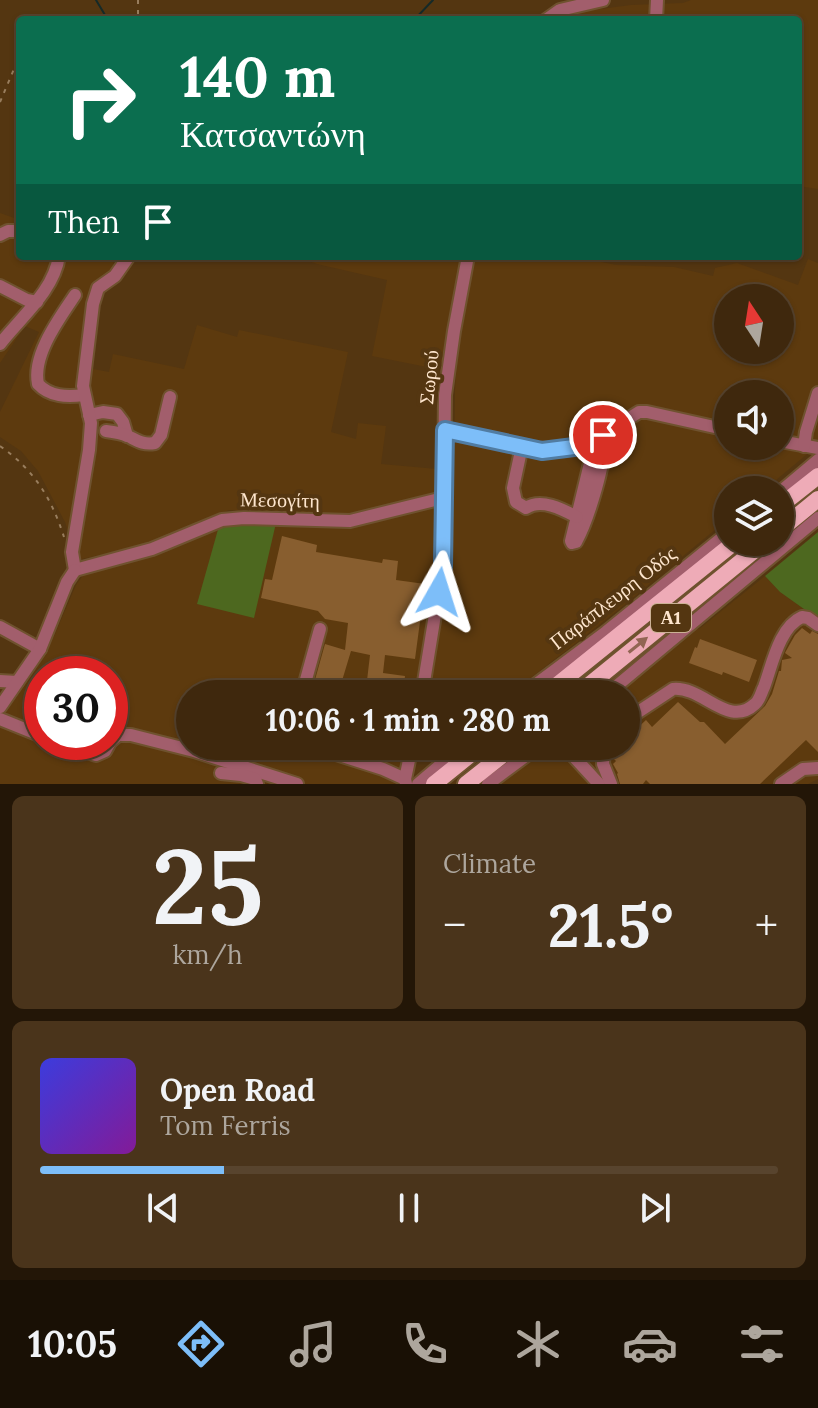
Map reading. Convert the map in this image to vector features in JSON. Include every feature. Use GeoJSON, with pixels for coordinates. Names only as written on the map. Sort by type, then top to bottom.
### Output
{"type":"FeatureCollection","features":[{"type":"Feature","properties":{"kind":"highway"},"geometry":{"type":"LineString","coordinates":[[794,495],[818,476]]}},
{"type":"Feature","properties":{"kind":"highway"},"geometry":{"type":"LineString","coordinates":[[794,519],[818,499]]}},
{"type":"Feature","properties":{"kind":"highway","name":"Α1"},"geometry":{"type":"LineString","coordinates":[[563,680],[718,556]]}},
{"type":"Feature","properties":{"kind":"highway","name":"Α1"},"geometry":{"type":"LineString","coordinates":[[595,680],[748,556]]}},
{"type":"Feature","properties":{"kind":"highway"},"geometry":{"type":"LineString","coordinates":[[434,784],[464,760]]}},
{"type":"Feature","properties":{"kind":"highway"},"geometry":{"type":"LineString","coordinates":[[466,784],[496,760]]}},
{"type":"Feature","properties":{"kind":"street"},"geometry":{"type":"LineString","coordinates":[[552,16],[560,10],[603,0]]}},
{"type":"Feature","properties":{"kind":"street"},"geometry":{"type":"LineString","coordinates":[[0,344],[37,302],[58,260]]}},
{"type":"Feature","properties":{"kind":"street"},"geometry":{"type":"LineString","coordinates":[[1,705],[40,649],[67,582],[75,570],[72,552],[91,423],[83,376],[96,294],[98,288],[115,276],[126,260]]}},
{"type":"Feature","properties":{"kind":"street","name":"Σωρού"},"geometry":{"type":"LineString","coordinates":[[424,680],[443,566],[447,382],[467,260]]}},
{"type":"Feature","properties":{"kind":"street"},"geometry":{"type":"LineString","coordinates":[[0,286],[37,302]]}},
{"type":"Feature","properties":{"kind":"street"},"geometry":{"type":"LineString","coordinates":[[75,295],[56,323],[40,357],[36,374],[38,384],[47,392],[63,396],[84,395]]}},
{"type":"Feature","properties":{"kind":"street"},"geometry":{"type":"LineString","coordinates":[[804,446],[818,393]]}},
{"type":"Feature","properties":{"kind":"street"},"geometry":{"type":"LineString","coordinates":[[106,431],[140,443],[155,443],[161,435],[170,397]]}},
{"type":"Feature","properties":{"kind":"street"},"geometry":{"type":"LineString","coordinates":[[89,415],[103,412],[117,414],[127,436]]}},
{"type":"Feature","properties":{"kind":"street"},"geometry":{"type":"LineString","coordinates":[[445,430],[542,451],[574,447],[598,437],[639,412],[714,427]]}},
{"type":"Feature","properties":{"kind":"street"},"geometry":{"type":"LineString","coordinates":[[598,437],[606,444],[596,485],[581,533],[572,543],[598,437]]}},
{"type":"Feature","properties":{"kind":"street"},"geometry":{"type":"LineString","coordinates":[[794,444],[818,448]]}},
{"type":"Feature","properties":{"kind":"street"},"geometry":{"type":"LineString","coordinates":[[522,446],[513,488],[516,502],[526,508],[540,502],[577,517]]}},
{"type":"Feature","properties":{"kind":"street"},"geometry":{"type":"LineString","coordinates":[[794,480],[818,460]]}},
{"type":"Feature","properties":{"kind":"street","name":"Μεσογίτη"},"geometry":{"type":"LineString","coordinates":[[75,570],[152,549],[222,520],[350,521],[443,498]]}},
{"type":"Feature","properties":{"kind":"street"},"geometry":{"type":"LineString","coordinates":[[624,680],[818,518]]}},
{"type":"Feature","properties":{"kind":"street","name":"Παράπλευρη Οδός"},"geometry":{"type":"LineString","coordinates":[[542,680],[714,544]]}},
{"type":"Feature","properties":{"kind":"street"},"geometry":{"type":"LineString","coordinates":[[640,711],[673,689],[691,691],[726,711],[736,712],[752,707],[759,698],[778,646],[793,621],[802,617],[818,625]]}},
{"type":"Feature","properties":{"kind":"street"},"geometry":{"type":"LineString","coordinates":[[0,627],[40,649]]}},
{"type":"Feature","properties":{"kind":"street"},"geometry":{"type":"LineString","coordinates":[[306,680],[320,629]]}},
{"type":"Feature","properties":{"kind":"street"},"geometry":{"type":"LineString","coordinates":[[0,681],[17,682]]}},
{"type":"Feature","properties":{"kind":"street"},"geometry":{"type":"LineString","coordinates":[[0,719],[24,729]]}},
{"type":"Feature","properties":{"kind":"street"},"geometry":{"type":"LineString","coordinates":[[128,735],[194,751],[297,784]]}},
{"type":"Feature","properties":{"kind":"street"},"geometry":{"type":"LineString","coordinates":[[355,760],[410,782]]}},
{"type":"Feature","properties":{"kind":"street"},"geometry":{"type":"LineString","coordinates":[[410,782],[411,760]]}},
{"type":"Feature","properties":{"kind":"street"},"geometry":{"type":"LineString","coordinates":[[410,782],[442,760]]}},
{"type":"Feature","properties":{"kind":"street"},"geometry":{"type":"LineString","coordinates":[[488,784],[520,760]]}},
{"type":"Feature","properties":{"kind":"street"},"geometry":{"type":"LineString","coordinates":[[577,760],[599,784]]}},
{"type":"Feature","properties":{"kind":"street"},"geometry":{"type":"LineString","coordinates":[[603,760],[611,784]]}},
{"type":"Feature","properties":{"kind":"street"},"geometry":{"type":"LineString","coordinates":[[781,784],[803,769],[818,768]]}},
{"type":"Feature","properties":{"kind":"street"},"geometry":{"type":"LineString","coordinates":[[221,773],[255,779],[257,784]]}},
{"type":"Feature","properties":{"kind":"path"},"geometry":{"type":"LineString","coordinates":[[0,102],[16,64]]}},
{"type":"Feature","properties":{"kind":"path"},"geometry":{"type":"LineString","coordinates":[[0,446],[18,459],[40,483],[72,552]]}},
{"type":"Feature","properties":{"kind":"shaded area"},"geometry":{"type":"Polygon","coordinates":[[[691,0],[818,0],[818,189],[802,187],[802,16],[571,16],[577,12],[631,5],[691,0]]]}},
{"type":"Feature","properties":{"kind":"shaded area"},"geometry":{"type":"Polygon","coordinates":[[[0,213],[16,219],[16,260],[114,260],[109,284],[94,282],[82,367],[109,372],[113,354],[184,369],[197,325],[237,337],[239,330],[348,352],[331,432],[356,439],[358,423],[386,426],[381,464],[437,469],[437,494],[345,516],[229,510],[146,545],[82,559],[76,556],[65,522],[38,471],[21,451],[0,437],[0,412],[39,332],[25,326],[0,363],[0,213]]]}},
{"type":"Feature","properties":{"kind":"shaded area"},"geometry":{"type":"Polygon","coordinates":[[[808,259],[818,263],[818,445],[781,476],[714,476],[714,531],[528,680],[430,680],[448,582],[454,500],[455,389],[460,319],[472,260],[591,260],[617,265],[674,267],[713,276],[715,268],[737,263],[798,285],[808,259]]]}},
{"type":"Feature","properties":{"kind":"shaded area"},"geometry":{"type":"Polygon","coordinates":[[[306,260],[462,260],[442,370],[372,356],[387,280],[306,260]]]}},
{"type":"Feature","properties":{"kind":"shaded area"},"geometry":{"type":"Polygon","coordinates":[[[437,506],[435,558],[419,680],[176,680],[176,760],[406,760],[403,784],[0,784],[0,713],[24,679],[24,760],[128,760],[128,656],[40,656],[54,636],[76,585],[84,574],[96,567],[219,526],[357,524],[437,506]]]}},
{"type":"Feature","properties":{"kind":"shaded area"},"geometry":{"type":"Polygon","coordinates":[[[765,576],[780,592],[818,619],[818,779],[808,784],[604,784],[586,762],[640,760],[640,680],[635,680],[765,576]]]}},
{"type":"Feature","properties":{"kind":"shaded area"},"geometry":{"type":"Polygon","coordinates":[[[527,760],[570,760],[593,784],[494,784],[527,760]]]}},
{"type":"Feature","properties":{"kind":"green space"},"geometry":{"type":"Polygon","coordinates":[[[239,522],[276,523],[254,618],[197,604],[219,526],[239,522]]]}},
{"type":"Feature","properties":{"kind":"green space"},"geometry":{"type":"Polygon","coordinates":[[[818,532],[818,619],[780,592],[765,576],[789,556],[794,556],[794,552],[818,532]]]}},
{"type":"Feature","properties":{"kind":"green space"},"geometry":{"type":"Polygon","coordinates":[[[732,556],[738,556],[584,680],[577,680],[732,556]]]}},
{"type":"Feature","properties":{"kind":"building"},"geometry":{"type":"Polygon","coordinates":[[[282,536],[317,545],[316,552],[382,563],[383,559],[398,561],[396,580],[425,584],[415,659],[385,655],[383,673],[405,676],[405,680],[367,680],[370,655],[351,651],[342,680],[315,680],[325,644],[345,650],[348,623],[325,619],[318,611],[261,598],[265,579],[272,580],[282,536]]]}},
{"type":"Feature","properties":{"kind":"building"},"geometry":{"type":"Polygon","coordinates":[[[802,628],[810,634],[812,631],[818,634],[818,752],[806,740],[760,784],[650,784],[646,780],[643,784],[620,784],[613,764],[615,760],[640,760],[640,726],[646,720],[652,727],[678,702],[700,722],[704,722],[725,744],[765,706],[781,671],[782,660],[792,658],[785,653],[802,628]]]}},
{"type":"Feature","properties":{"kind":"building"},"geometry":{"type":"Polygon","coordinates":[[[700,639],[757,660],[749,682],[689,663],[700,639]]]}},
{"type":"Feature","properties":{"kind":"waterway"},"geometry":{"type":"LineString","coordinates":[[96,0],[106,16]]}},
{"type":"Feature","properties":{"kind":"waterway"},"geometry":{"type":"LineString","coordinates":[[418,16],[433,0]]}},
{"type":"Feature","properties":{"kind":"route"},"geometry":{"type":"LineString","coordinates":[[439,592],[443,566],[445,430],[542,451],[574,447],[603,435]]}}]}
